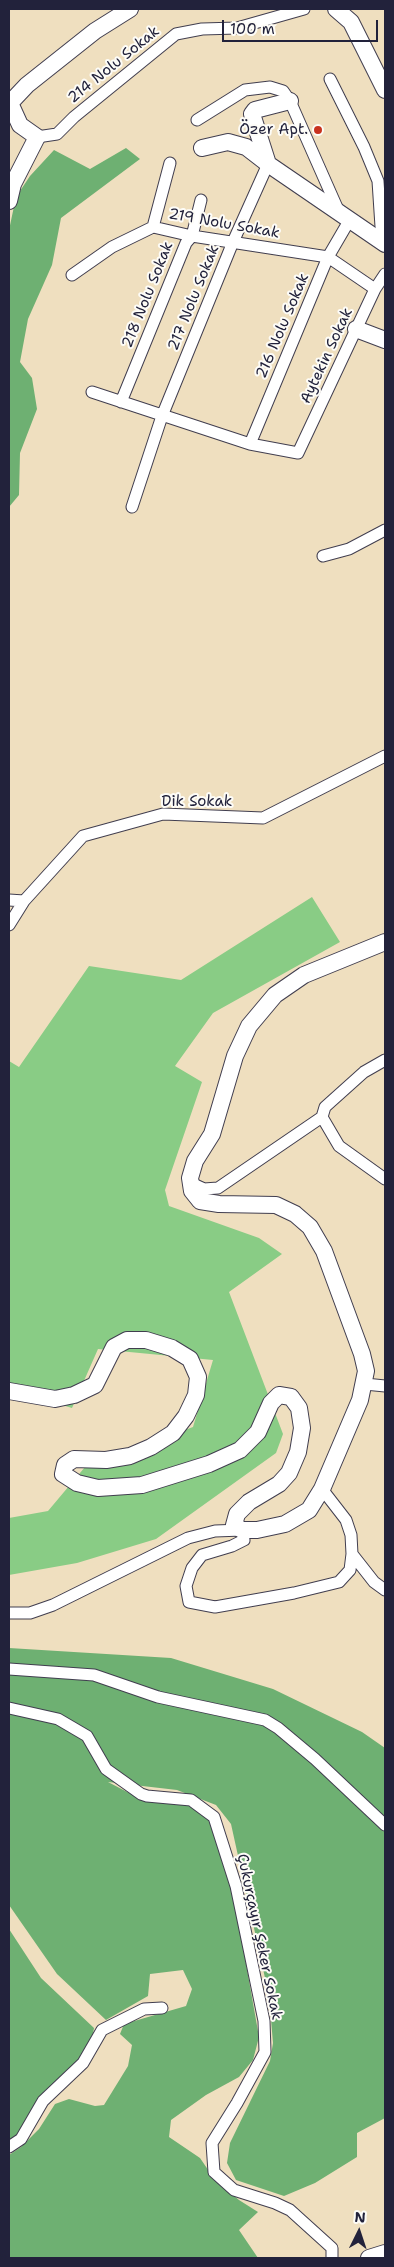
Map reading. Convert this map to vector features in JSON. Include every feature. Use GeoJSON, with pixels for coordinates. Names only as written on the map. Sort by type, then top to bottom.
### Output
{"type":"FeatureCollection","features":[{"type":"Feature","properties":{"kind":"street"},"geometry":{"type":"LineString","coordinates":[[9,201],[13,184],[37,137],[20,125],[10,103],[27,85],[95,31],[130,9]]}},
{"type":"Feature","properties":{"kind":"street","name":"214 Nolu Sokak"},"geometry":{"type":"LineString","coordinates":[[37,137],[57,134],[74,117],[176,34],[202,29],[237,28],[304,9]]}},
{"type":"Feature","properties":{"kind":"street"},"geometry":{"type":"LineString","coordinates":[[336,9],[352,22],[385,90]]}},
{"type":"Feature","properties":{"kind":"street"},"geometry":{"type":"LineString","coordinates":[[330,79],[378,181],[384,243]]}},
{"type":"Feature","properties":{"kind":"street"},"geometry":{"type":"LineString","coordinates":[[197,120],[244,90],[270,87],[283,91],[290,101],[344,217]]}},
{"type":"Feature","properties":{"kind":"street"},"geometry":{"type":"LineString","coordinates":[[268,164],[252,114],[255,110],[290,101]]}},
{"type":"Feature","properties":{"kind":"street"},"geometry":{"type":"LineString","coordinates":[[202,148],[228,142],[246,147],[384,243]]}},
{"type":"Feature","properties":{"kind":"street"},"geometry":{"type":"LineString","coordinates":[[153,227],[170,163]]}},
{"type":"Feature","properties":{"kind":"street","name":"217 Nolu Sokak"},"geometry":{"type":"LineString","coordinates":[[132,508],[162,416],[233,242],[268,164]]}},
{"type":"Feature","properties":{"kind":"street","name":"218 Nolu Sokak"},"geometry":{"type":"LineString","coordinates":[[121,402],[186,243],[192,236],[200,200]]}},
{"type":"Feature","properties":{"kind":"street","name":"216 Nolu Sokak"},"geometry":{"type":"LineString","coordinates":[[250,444],[344,217]]}},
{"type":"Feature","properties":{"kind":"street","name":"219 Nolu Sokak"},"geometry":{"type":"LineString","coordinates":[[72,275],[112,247],[153,227],[192,236],[328,257],[375,289]]}},
{"type":"Feature","properties":{"kind":"street","name":"Aytekin Sokak"},"geometry":{"type":"LineString","coordinates":[[250,444],[298,453],[375,289],[385,274]]}},
{"type":"Feature","properties":{"kind":"street"},"geometry":{"type":"LineString","coordinates":[[356,329],[385,340]]}},
{"type":"Feature","properties":{"kind":"street"},"geometry":{"type":"LineString","coordinates":[[92,392],[250,444]]}},
{"type":"Feature","properties":{"kind":"street"},"geometry":{"type":"LineString","coordinates":[[323,556],[349,549],[385,530]]}},
{"type":"Feature","properties":{"kind":"street","name":"Dik Sokak"},"geometry":{"type":"LineString","coordinates":[[9,925],[24,901],[83,836],[163,814],[264,818],[385,756]]}},
{"type":"Feature","properties":{"kind":"street"},"geometry":{"type":"LineString","coordinates":[[9,900],[24,901]]}},
{"type":"Feature","properties":{"kind":"street"},"geometry":{"type":"LineString","coordinates":[[9,1613],[30,1613],[53,1605],[188,1538],[215,1532],[257,1530],[285,1524],[309,1510],[322,1489],[342,1446],[364,1384],[366,1371],[362,1354],[324,1251],[310,1227],[295,1214],[276,1205],[246,1206],[200,1201],[192,1191],[191,1183],[195,1161],[212,1134],[235,1056],[249,1026],[275,995],[304,975],[385,942]]}},
{"type":"Feature","properties":{"kind":"street"},"geometry":{"type":"LineString","coordinates":[[191,1183],[204,1189],[218,1188],[322,1117],[325,1107],[364,1072],[385,1060]]}},
{"type":"Feature","properties":{"kind":"street"},"geometry":{"type":"LineString","coordinates":[[322,1117],[339,1146],[385,1179]]}},
{"type":"Feature","properties":{"kind":"street"},"geometry":{"type":"LineString","coordinates":[[9,1391],[55,1399],[74,1395],[95,1385],[114,1347],[127,1340],[154,1342],[172,1348],[190,1359],[198,1377],[196,1395],[186,1416],[172,1433],[151,1447],[130,1456],[106,1460],[74,1459],[65,1465],[63,1474],[77,1483],[98,1488],[142,1485],[209,1464],[240,1450],[258,1432],[271,1404],[279,1395],[291,1397],[298,1408],[302,1428],[298,1452],[289,1473],[279,1484],[249,1502],[237,1514],[234,1525],[242,1530],[244,1540],[232,1546],[202,1555],[192,1568],[186,1586],[189,1602],[215,1607],[294,1593],[339,1582],[350,1570],[352,1554],[351,1535],[346,1520],[322,1489]]}},
{"type":"Feature","properties":{"kind":"street"},"geometry":{"type":"LineString","coordinates":[[364,1384],[385,1386]]}},
{"type":"Feature","properties":{"kind":"street"},"geometry":{"type":"LineString","coordinates":[[352,1554],[374,1582],[385,1590]]}},
{"type":"Feature","properties":{"kind":"street"},"geometry":{"type":"LineString","coordinates":[[9,1669],[94,1675],[158,1697],[265,1720],[278,1728],[314,1759],[385,1824]]}},
{"type":"Feature","properties":{"kind":"street","name":"Çukurçayır Şeker Sokak"},"geometry":{"type":"LineString","coordinates":[[9,1708],[58,1719],[87,1736],[106,1768],[141,1794],[191,1800],[214,1816],[236,1886],[264,2021],[265,2052],[212,2143],[214,2172],[234,2190],[275,2203],[290,2210],[332,2248],[332,2258]]}},
{"type":"Feature","properties":{"kind":"street"},"geometry":{"type":"LineString","coordinates":[[9,2147],[21,2139],[43,2102],[83,2063],[102,2030],[144,2010],[162,2008]]}},
{"type":"Feature","properties":{"kind":"street"},"geometry":{"type":"LineString","coordinates":[[369,2258],[385,2253]]}},
{"type":"Feature","properties":{"kind":"green space"},"geometry":{"type":"Polygon","coordinates":[[[126,148],[140,159],[61,218],[52,265],[28,319],[20,362],[32,378],[37,409],[20,453],[19,495],[9,507],[9,230],[16,197],[30,176],[54,150],[90,169],[126,148]]]}},
{"type":"Feature","properties":{"kind":"green space"},"geometry":{"type":"Polygon","coordinates":[[[312,897],[340,942],[213,1013],[175,1066],[202,1082],[165,1190],[169,1206],[259,1238],[282,1254],[229,1292],[283,1434],[276,1453],[156,1539],[77,1563],[9,1575],[9,1518],[48,1511],[85,1467],[193,1427],[213,1360],[98,1349],[72,1408],[9,1389],[9,1061],[19,1067],[89,966],[181,980],[312,897]]]}},
{"type":"Feature","properties":{"kind":"green space"},"geometry":{"type":"Polygon","coordinates":[[[9,1648],[171,1658],[273,1689],[362,1732],[385,1748],[385,2118],[357,2133],[357,2157],[315,2183],[284,2196],[236,2180],[227,2163],[230,2143],[270,2061],[273,2043],[269,1996],[231,1824],[216,1805],[177,1790],[108,1782],[135,1796],[190,1804],[211,1820],[233,1890],[259,2037],[253,2060],[239,2077],[206,2095],[171,2120],[169,2137],[200,2158],[215,2180],[239,2200],[258,2212],[239,2230],[258,2258],[9,2258],[9,2155],[21,2147],[39,2129],[55,2104],[69,2099],[95,2106],[104,2105],[128,2066],[132,2045],[120,2034],[124,2024],[186,2006],[192,1989],[183,1970],[150,1974],[148,1996],[106,2020],[57,1974],[9,1905],[9,1648]]]}},
{"type":"Feature","properties":{"kind":"green space"},"geometry":{"type":"Polygon","coordinates":[[[9,1929],[41,1978],[94,2028],[92,2040],[80,2061],[18,2137],[9,2143],[9,1929]]]}},
{"type":"Feature","properties":{"kind":"place","name":"Özer Apt."},"geometry":{"type":"Point","coordinates":[318,130]}}]}
